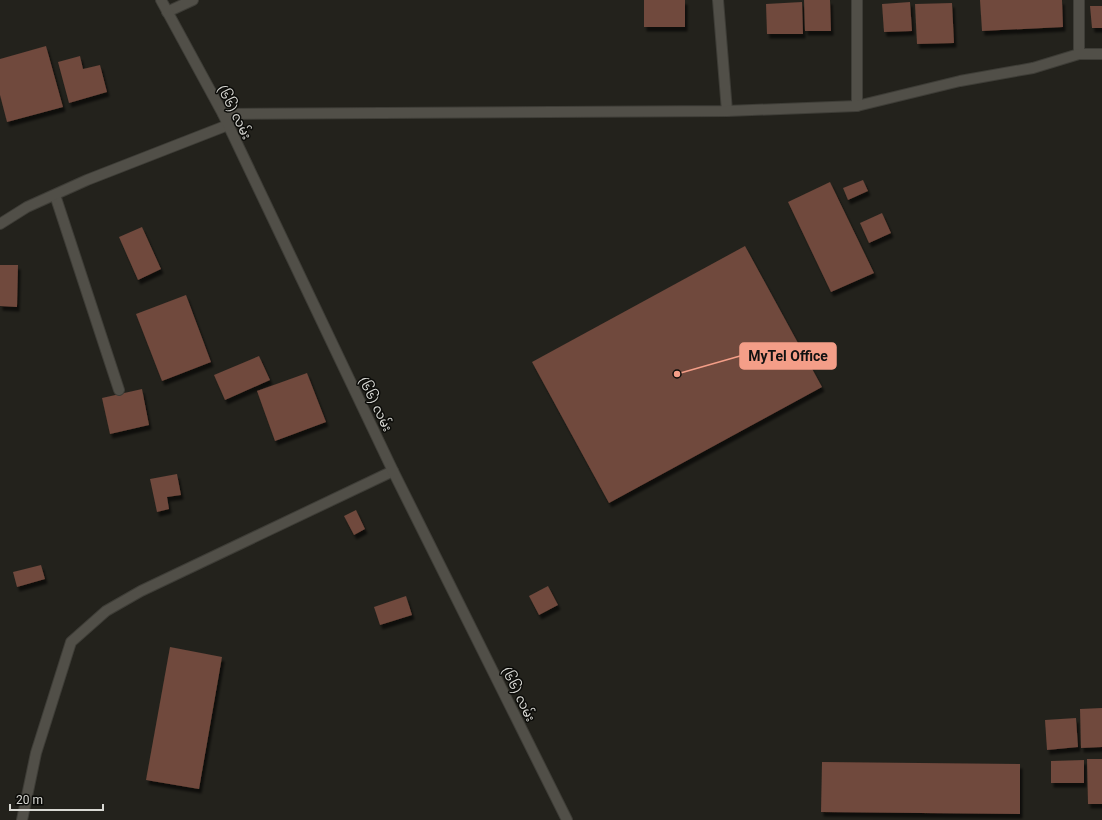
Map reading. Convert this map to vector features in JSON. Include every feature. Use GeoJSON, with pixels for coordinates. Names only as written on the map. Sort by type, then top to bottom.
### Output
{"type":"FeatureCollection","features":[{"type":"Feature","properties":{"kind":"street","name":"(၆၆) လမ်း"},"geometry":{"type":"LineString","coordinates":[[160,0],[223,114],[393,471],[567,820]]}},
{"type":"Feature","properties":{"kind":"street"},"geometry":{"type":"LineString","coordinates":[[167,12],[193,0]]}},
{"type":"Feature","properties":{"kind":"street"},"geometry":{"type":"LineString","coordinates":[[718,0],[727,111]]}},
{"type":"Feature","properties":{"kind":"street"},"geometry":{"type":"LineString","coordinates":[[856,0],[857,106]]}},
{"type":"Feature","properties":{"kind":"street"},"geometry":{"type":"LineString","coordinates":[[1079,0],[1079,54]]}},
{"type":"Feature","properties":{"kind":"street"},"geometry":{"type":"LineString","coordinates":[[223,114],[727,111],[857,106],[960,81],[1033,68],[1079,54],[1102,54]]}},
{"type":"Feature","properties":{"kind":"street"},"geometry":{"type":"LineString","coordinates":[[0,224],[27,207],[87,180],[228,125]]}},
{"type":"Feature","properties":{"kind":"street"},"geometry":{"type":"LineString","coordinates":[[55,194],[119,390]]}},
{"type":"Feature","properties":{"kind":"street"},"geometry":{"type":"LineString","coordinates":[[22,820],[36,753],[71,642],[106,611],[141,591],[393,471]]}},
{"type":"Feature","properties":{"kind":"building"},"geometry":{"type":"Polygon","coordinates":[[[644,0],[685,0],[685,27],[644,27],[644,0]]]}},
{"type":"Feature","properties":{"kind":"building"},"geometry":{"type":"Polygon","coordinates":[[[804,0],[830,0],[831,31],[805,31],[804,0]]]}},
{"type":"Feature","properties":{"kind":"building"},"geometry":{"type":"Polygon","coordinates":[[[980,0],[1062,0],[1063,27],[982,31],[980,0]]]}},
{"type":"Feature","properties":{"kind":"building"},"geometry":{"type":"Polygon","coordinates":[[[802,2],[803,34],[767,34],[766,4],[802,2]]]}},
{"type":"Feature","properties":{"kind":"building"},"geometry":{"type":"Polygon","coordinates":[[[910,2],[912,31],[884,32],[882,4],[910,2]]]}},
{"type":"Feature","properties":{"kind":"building"},"geometry":{"type":"Polygon","coordinates":[[[952,3],[954,43],[917,44],[915,4],[952,3]]]}},
{"type":"Feature","properties":{"kind":"building"},"geometry":{"type":"Polygon","coordinates":[[[1090,6],[1102,6],[1102,28],[1092,28],[1090,6]]]}},
{"type":"Feature","properties":{"kind":"building"},"geometry":{"type":"Polygon","coordinates":[[[46,46],[63,107],[7,122],[0,95],[0,59],[46,46]]]}},
{"type":"Feature","properties":{"kind":"building"},"geometry":{"type":"Polygon","coordinates":[[[80,56],[83,69],[100,65],[107,92],[69,103],[58,62],[80,56]]]}},
{"type":"Feature","properties":{"kind":"building"},"geometry":{"type":"Polygon","coordinates":[[[863,180],[868,191],[848,200],[843,188],[863,180]]]}},
{"type":"Feature","properties":{"kind":"building"},"geometry":{"type":"Polygon","coordinates":[[[830,182],[874,273],[831,292],[788,202],[830,182]]]}},
{"type":"Feature","properties":{"kind":"building"},"geometry":{"type":"Polygon","coordinates":[[[882,213],[891,233],[869,243],[860,223],[882,213]]]}},
{"type":"Feature","properties":{"kind":"building"},"geometry":{"type":"Polygon","coordinates":[[[142,227],[161,269],[138,280],[119,237],[142,227]]]}},
{"type":"Feature","properties":{"kind":"building"},"geometry":{"type":"Polygon","coordinates":[[[745,246],[822,387],[609,503],[532,362],[745,246]]]}},
{"type":"Feature","properties":{"kind":"building"},"geometry":{"type":"Polygon","coordinates":[[[0,265],[18,265],[17,307],[0,306],[0,265]]]}},
{"type":"Feature","properties":{"kind":"building"},"geometry":{"type":"Polygon","coordinates":[[[186,295],[211,362],[162,381],[136,314],[186,295]]]}},
{"type":"Feature","properties":{"kind":"building"},"geometry":{"type":"Polygon","coordinates":[[[259,356],[270,380],[225,400],[214,375],[259,356]]]}},
{"type":"Feature","properties":{"kind":"building"},"geometry":{"type":"Polygon","coordinates":[[[307,373],[326,422],[275,441],[257,391],[307,373]]]}},
{"type":"Feature","properties":{"kind":"building"},"geometry":{"type":"Polygon","coordinates":[[[142,389],[149,425],[110,434],[102,398],[142,389]]]}},
{"type":"Feature","properties":{"kind":"building"},"geometry":{"type":"Polygon","coordinates":[[[177,474],[181,495],[167,497],[169,509],[157,512],[150,479],[177,474]]]}},
{"type":"Feature","properties":{"kind":"building"},"geometry":{"type":"Polygon","coordinates":[[[356,510],[365,529],[354,535],[344,516],[356,510]]]}},
{"type":"Feature","properties":{"kind":"building"},"geometry":{"type":"Polygon","coordinates":[[[41,565],[45,579],[17,587],[13,572],[41,565]]]}},
{"type":"Feature","properties":{"kind":"building"},"geometry":{"type":"Polygon","coordinates":[[[548,586],[558,605],[539,615],[529,596],[548,586]]]}},
{"type":"Feature","properties":{"kind":"building"},"geometry":{"type":"Polygon","coordinates":[[[406,596],[412,615],[380,625],[374,607],[406,596]]]}},
{"type":"Feature","properties":{"kind":"building"},"geometry":{"type":"Polygon","coordinates":[[[170,647],[222,657],[199,789],[146,780],[170,647]]]}},
{"type":"Feature","properties":{"kind":"building"},"geometry":{"type":"Polygon","coordinates":[[[1102,708],[1102,747],[1081,748],[1080,709],[1102,708]]]}},
{"type":"Feature","properties":{"kind":"building"},"geometry":{"type":"Polygon","coordinates":[[[1076,718],[1078,747],[1047,750],[1045,720],[1076,718]]]}},
{"type":"Feature","properties":{"kind":"building"},"geometry":{"type":"Polygon","coordinates":[[[1087,759],[1102,759],[1102,804],[1088,804],[1087,759]]]}},
{"type":"Feature","properties":{"kind":"building"},"geometry":{"type":"Polygon","coordinates":[[[1084,760],[1084,783],[1051,783],[1051,761],[1084,760]]]}},
{"type":"Feature","properties":{"kind":"building"},"geometry":{"type":"Polygon","coordinates":[[[822,762],[1020,764],[1020,814],[821,812],[822,762]]]}},
{"type":"Feature","properties":{"kind":"place","name":"MyTel Office"},"geometry":{"type":"Point","coordinates":[677,374]}}]}
